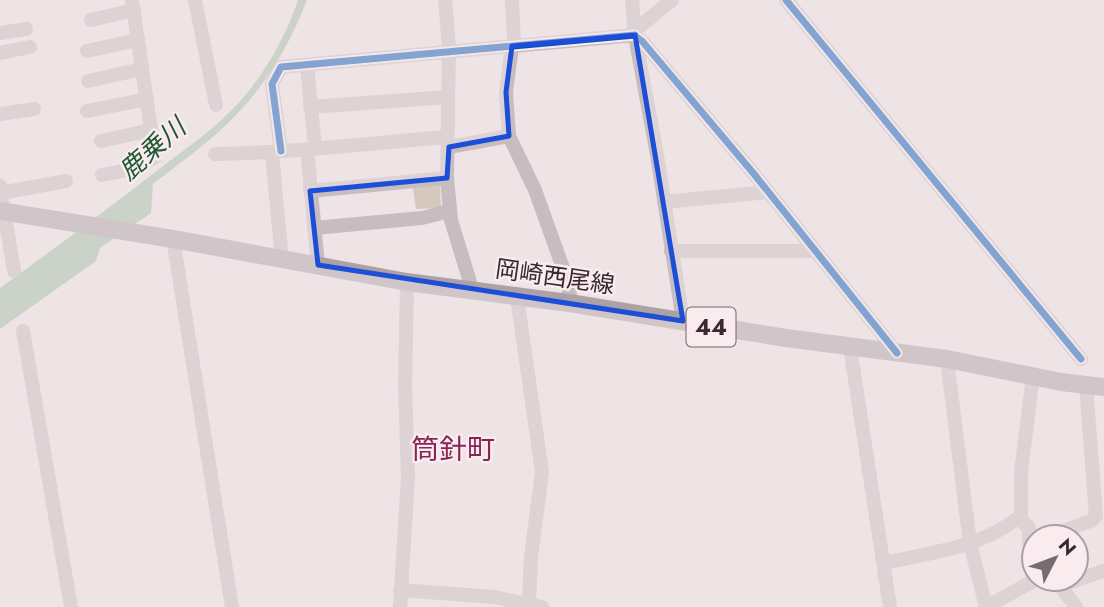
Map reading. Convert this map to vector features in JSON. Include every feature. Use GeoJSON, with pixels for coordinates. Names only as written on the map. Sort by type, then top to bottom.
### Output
{"type":"FeatureCollection","features":[{"type":"Feature","properties":{"kind":"main road","name":"岡崎西尾線"},"geometry":{"type":"LineString","coordinates":[[1,200],[76,223],[407,282],[947,359],[1095,386]]}},
{"type":"Feature","properties":{"kind":"street"},"geometry":{"type":"LineString","coordinates":[[195,0],[216,105]]}},
{"type":"Feature","properties":{"kind":"street"},"geometry":{"type":"LineString","coordinates":[[445,0],[447,178],[451,220],[470,282],[469,290]]}},
{"type":"Feature","properties":{"kind":"street"},"geometry":{"type":"LineString","coordinates":[[512,0],[514,41],[506,92],[509,136],[535,190],[564,268],[570,295],[569,303]]}},
{"type":"Feature","properties":{"kind":"street"},"geometry":{"type":"LineString","coordinates":[[632,0],[635,34],[683,321]]}},
{"type":"Feature","properties":{"kind":"street"},"geometry":{"type":"LineString","coordinates":[[282,260],[273,82],[281,67],[447,54],[635,34],[672,0]]}},
{"type":"Feature","properties":{"kind":"street"},"geometry":{"type":"LineString","coordinates":[[786,0],[1081,359]]}},
{"type":"Feature","properties":{"kind":"street"},"geometry":{"type":"LineString","coordinates":[[91,20],[133,5],[155,157],[136,168],[102,175]]}},
{"type":"Feature","properties":{"kind":"street"},"geometry":{"type":"LineString","coordinates":[[0,33],[26,29]]}},
{"type":"Feature","properties":{"kind":"street"},"geometry":{"type":"LineString","coordinates":[[635,34],[768,192],[897,353]]}},
{"type":"Feature","properties":{"kind":"street"},"geometry":{"type":"LineString","coordinates":[[87,51],[138,40]]}},
{"type":"Feature","properties":{"kind":"street"},"geometry":{"type":"LineString","coordinates":[[0,53],[30,47]]}},
{"type":"Feature","properties":{"kind":"street"},"geometry":{"type":"LineString","coordinates":[[307,66],[310,191],[318,265]]}},
{"type":"Feature","properties":{"kind":"street"},"geometry":{"type":"LineString","coordinates":[[88,81],[142,69]]}},
{"type":"Feature","properties":{"kind":"street"},"geometry":{"type":"LineString","coordinates":[[310,107],[447,97]]}},
{"type":"Feature","properties":{"kind":"street"},"geometry":{"type":"LineString","coordinates":[[87,111],[146,99]]}},
{"type":"Feature","properties":{"kind":"street"},"geometry":{"type":"LineString","coordinates":[[0,114],[34,109]]}},
{"type":"Feature","properties":{"kind":"street"},"geometry":{"type":"LineString","coordinates":[[101,141],[151,130]]}},
{"type":"Feature","properties":{"kind":"street"},"geometry":{"type":"LineString","coordinates":[[215,154],[448,142],[509,136]]}},
{"type":"Feature","properties":{"kind":"street"},"geometry":{"type":"LineString","coordinates":[[310,191],[447,178]]}},
{"type":"Feature","properties":{"kind":"street"},"geometry":{"type":"LineString","coordinates":[[14,271],[1,200],[66,181]]}},
{"type":"Feature","properties":{"kind":"street"},"geometry":{"type":"LineString","coordinates":[[664,202],[768,192]]}},
{"type":"Feature","properties":{"kind":"street"},"geometry":{"type":"LineString","coordinates":[[314,228],[422,218],[450,211]]}},
{"type":"Feature","properties":{"kind":"street"},"geometry":{"type":"LineString","coordinates":[[173,239],[232,607]]}},
{"type":"Feature","properties":{"kind":"street"},"geometry":{"type":"LineString","coordinates":[[671,251],[815,251]]}},
{"type":"Feature","properties":{"kind":"street"},"geometry":{"type":"LineString","coordinates":[[400,607],[408,478],[405,387],[407,282]]}},
{"type":"Feature","properties":{"kind":"street"},"geometry":{"type":"LineString","coordinates":[[400,590],[494,597],[535,605],[531,557],[542,472],[517,297]]}},
{"type":"Feature","properties":{"kind":"street"},"geometry":{"type":"LineString","coordinates":[[23,331],[71,607]]}},
{"type":"Feature","properties":{"kind":"street"},"geometry":{"type":"LineString","coordinates":[[850,347],[890,607]]}},
{"type":"Feature","properties":{"kind":"street"},"geometry":{"type":"LineString","coordinates":[[947,359],[970,543],[986,607],[1020,588]]}},
{"type":"Feature","properties":{"kind":"street"},"geometry":{"type":"LineString","coordinates":[[1024,523],[1021,520],[1021,472],[1032,376]]}},
{"type":"Feature","properties":{"kind":"street"},"geometry":{"type":"LineString","coordinates":[[1085,523],[1096,516],[1095,386]]}},
{"type":"Feature","properties":{"kind":"street"},"geometry":{"type":"LineString","coordinates":[[884,563],[970,543],[998,533],[1015,520],[1021,520]]}},
{"type":"Feature","properties":{"kind":"highlighted area"},"geometry":{"type":"Polygon","coordinates":[[[635,35],[683,321],[318,265],[310,191],[447,178],[449,147],[509,136],[506,92],[512,46],[635,35]]]}},
{"type":"Feature","properties":{"kind":"shaded area"},"geometry":{"type":"Polygon","coordinates":[[[298,0],[307,0],[292,35],[273,68],[251,98],[225,126],[153,184],[151,213],[100,248],[96,261],[0,329],[0,288],[227,115],[255,83],[277,49],[298,0]]]}},
{"type":"Feature","properties":{"kind":"shaded area"},"geometry":{"type":"Polygon","coordinates":[[[440,186],[441,208],[416,209],[413,188],[440,186]]]}},
{"type":"Feature","properties":{"kind":"cycle path"},"geometry":{"type":"LineString","coordinates":[[786,0],[1081,359]]}},
{"type":"Feature","properties":{"kind":"cycle path"},"geometry":{"type":"LineString","coordinates":[[281,151],[272,84],[281,67],[635,35]]}},
{"type":"Feature","properties":{"kind":"cycle path"},"geometry":{"type":"LineString","coordinates":[[635,36],[754,174],[897,353]]}},
{"type":"Feature","properties":{"kind":"district","name":"筒針町"},"geometry":{"type":"Point","coordinates":[453,449]}},
{"type":"Feature","properties":{"kind":"water label","name":"鹿乗川"},"geometry":{"type":"Point","coordinates":[152,149]}}]}
